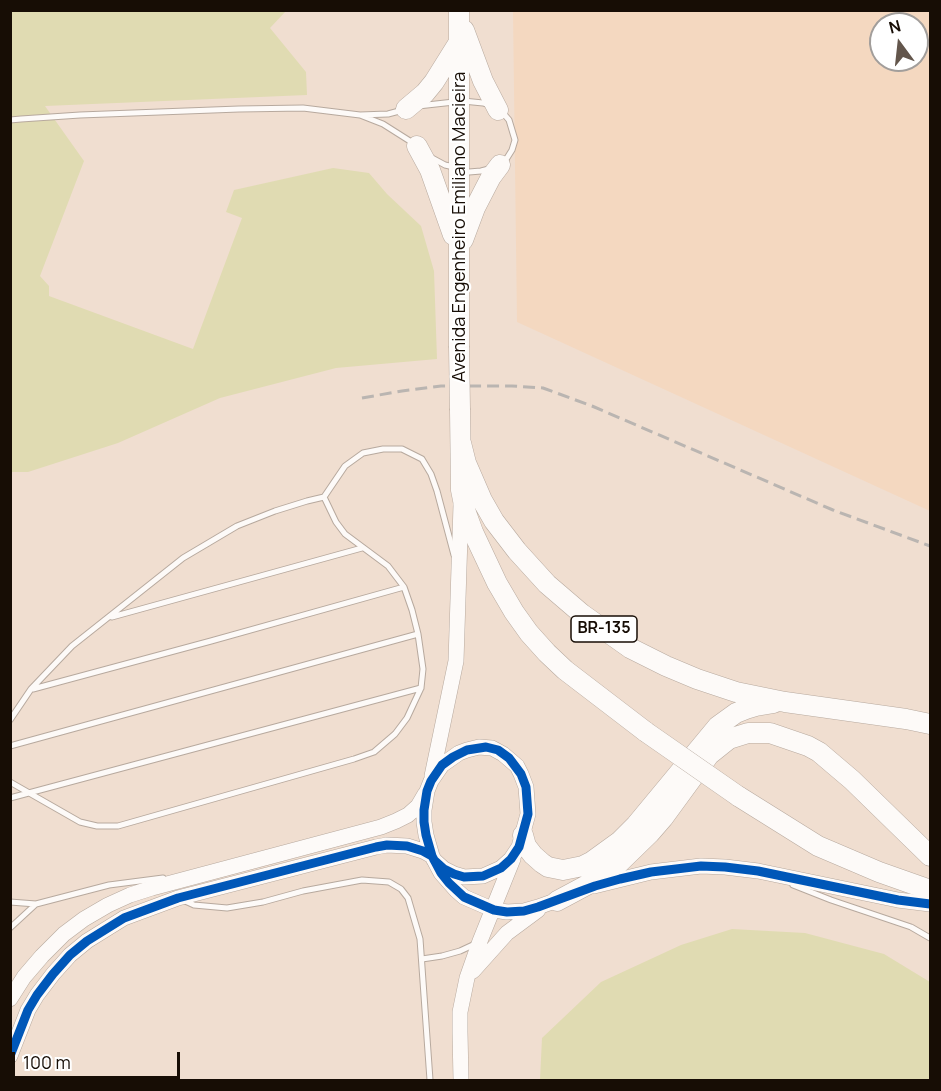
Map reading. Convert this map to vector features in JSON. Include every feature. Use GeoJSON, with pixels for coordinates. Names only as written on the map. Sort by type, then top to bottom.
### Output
{"type":"FeatureCollection","features":[{"type":"Feature","properties":{"kind":"highway","name":"Avenida Engenheiro Emiliano Macieira"},"geometry":{"type":"LineString","coordinates":[[459,14],[461,490],[473,532],[497,583],[529,633],[565,670],[646,732],[738,796],[818,846],[845,859],[930,890]]}},
{"type":"Feature","properties":{"kind":"highway"},"geometry":{"type":"LineString","coordinates":[[459,14],[483,81],[498,110]]}},
{"type":"Feature","properties":{"kind":"highway"},"geometry":{"type":"LineString","coordinates":[[406,109],[434,82],[459,42]]}},
{"type":"Feature","properties":{"kind":"highway"},"geometry":{"type":"LineString","coordinates":[[417,146],[434,180],[459,251]]}},
{"type":"Feature","properties":{"kind":"highway"},"geometry":{"type":"LineString","coordinates":[[459,251],[475,208],[500,165]]}},
{"type":"Feature","properties":{"kind":"highway","name":"Avenida Engenheiro Emiliano Macieira"},"geometry":{"type":"LineString","coordinates":[[461,443],[466,463],[494,521],[517,551],[547,584],[582,614],[630,648],[697,679],[736,692],[785,702],[930,724]]}},
{"type":"Feature","properties":{"kind":"highway"},"geometry":{"type":"LineString","coordinates":[[520,844],[526,846],[548,867],[563,870],[591,862],[620,842],[727,718],[756,706],[785,702]]}},
{"type":"Feature","properties":{"kind":"highway"},"geometry":{"type":"LineString","coordinates":[[557,901],[600,878],[615,867],[663,818],[710,755],[729,739],[748,734],[770,734],[808,746],[819,752],[852,780],[930,856]]}},
{"type":"Feature","properties":{"kind":"street"},"geometry":{"type":"LineString","coordinates":[[461,490],[456,661],[424,810],[426,835],[433,858],[441,873],[464,897],[494,910],[507,912],[525,911],[557,901]]}},
{"type":"Feature","properties":{"kind":"street"},"geometry":{"type":"LineString","coordinates":[[10,999],[42,956],[64,934],[108,905],[152,888],[368,831],[396,821],[408,815],[418,806],[442,765],[467,750],[486,747],[498,750],[517,766],[526,787],[528,814],[520,844],[467,978],[460,1012],[461,1080]]}},
{"type":"Feature","properties":{"kind":"street"},"geometry":{"type":"LineString","coordinates":[[10,1056],[33,1002],[52,974],[87,941],[124,918],[178,898],[387,845],[408,846],[423,851],[444,869],[454,874],[474,878],[501,868],[520,844]]}},
{"type":"Feature","properties":{"kind":"street"},"geometry":{"type":"LineString","coordinates":[[467,978],[507,933],[538,910],[595,886],[651,872],[701,866],[725,867],[758,871],[898,900],[930,904]]}},
{"type":"Feature","properties":{"kind":"lane"},"geometry":{"type":"LineString","coordinates":[[10,120],[281,108],[303,108],[360,115],[388,114],[459,101],[483,103],[503,113],[509,120],[514,140],[512,150],[500,165],[469,172],[437,162],[384,124],[360,115]]}},
{"type":"Feature","properties":{"kind":"lane"},"geometry":{"type":"LineString","coordinates":[[10,720],[31,689],[72,646],[183,558],[237,526],[324,497],[345,466],[363,453],[383,449],[402,449],[422,459],[437,490],[458,573]]}},
{"type":"Feature","properties":{"kind":"lane"},"geometry":{"type":"LineString","coordinates":[[10,782],[80,822],[118,826],[342,763],[374,752],[395,734],[407,718],[421,688],[423,669],[418,634],[404,587],[388,566],[345,534],[336,522],[324,497]]}},
{"type":"Feature","properties":{"kind":"lane"},"geometry":{"type":"LineString","coordinates":[[107,618],[362,548]]}},
{"type":"Feature","properties":{"kind":"lane"},"geometry":{"type":"LineString","coordinates":[[31,689],[404,587]]}},
{"type":"Feature","properties":{"kind":"lane"},"geometry":{"type":"LineString","coordinates":[[10,746],[418,634]]}},
{"type":"Feature","properties":{"kind":"lane"},"geometry":{"type":"LineString","coordinates":[[10,798],[421,688]]}},
{"type":"Feature","properties":{"kind":"lane"},"geometry":{"type":"LineString","coordinates":[[10,902],[36,904],[109,885],[216,871]]}},
{"type":"Feature","properties":{"kind":"lane"},"geometry":{"type":"LineString","coordinates":[[758,871],[831,900],[912,927],[930,938]]}},
{"type":"Feature","properties":{"kind":"lane"},"geometry":{"type":"LineString","coordinates":[[178,898],[194,905],[227,908],[362,880],[389,882],[401,889],[408,898],[420,939],[430,1080]]}},
{"type":"Feature","properties":{"kind":"lane"},"geometry":{"type":"LineString","coordinates":[[10,928],[36,904]]}},
{"type":"Feature","properties":{"kind":"lane"},"geometry":{"type":"LineString","coordinates":[[422,959],[459,951],[480,941]]}},
{"type":"Feature","properties":{"kind":"shaded area"},"geometry":{"type":"Polygon","coordinates":[[[10,11],[286,11],[270,28],[306,72],[307,95],[45,106],[84,161],[40,276],[49,286],[49,296],[193,349],[242,218],[226,212],[234,190],[333,168],[369,173],[387,194],[421,226],[434,271],[437,359],[336,368],[220,398],[118,443],[28,472],[11,472],[10,11]]]}},
{"type":"Feature","properties":{"kind":"shaded area"},"geometry":{"type":"Polygon","coordinates":[[[513,11],[930,11],[930,511],[517,322],[513,11]]]}},
{"type":"Feature","properties":{"kind":"shaded area"},"geometry":{"type":"Polygon","coordinates":[[[732,929],[805,933],[884,954],[930,982],[930,1080],[540,1080],[542,1038],[601,982],[681,945],[732,929]]]}},
{"type":"Feature","properties":{"kind":"railway"},"geometry":{"type":"LineString","coordinates":[[362,398],[441,386],[543,388],[592,406],[833,510],[930,546]]}},
{"type":"Feature","properties":{"kind":"cycle path"},"geometry":{"type":"LineString","coordinates":[[434,860],[444,869],[454,874],[464,877],[483,876],[501,868],[519,847],[528,814],[526,787],[521,774],[509,758],[498,750],[486,747],[467,750],[442,765],[427,791],[424,822],[432,856],[441,873],[464,897],[494,910],[524,911],[620,879],[651,872],[701,866],[758,871],[898,900],[930,904]]}},
{"type":"Feature","properties":{"kind":"cycle path"},"geometry":{"type":"LineString","coordinates":[[10,1056],[28,1010],[53,974],[87,941],[124,918],[178,898],[376,847],[407,846],[432,856]]}}]}
